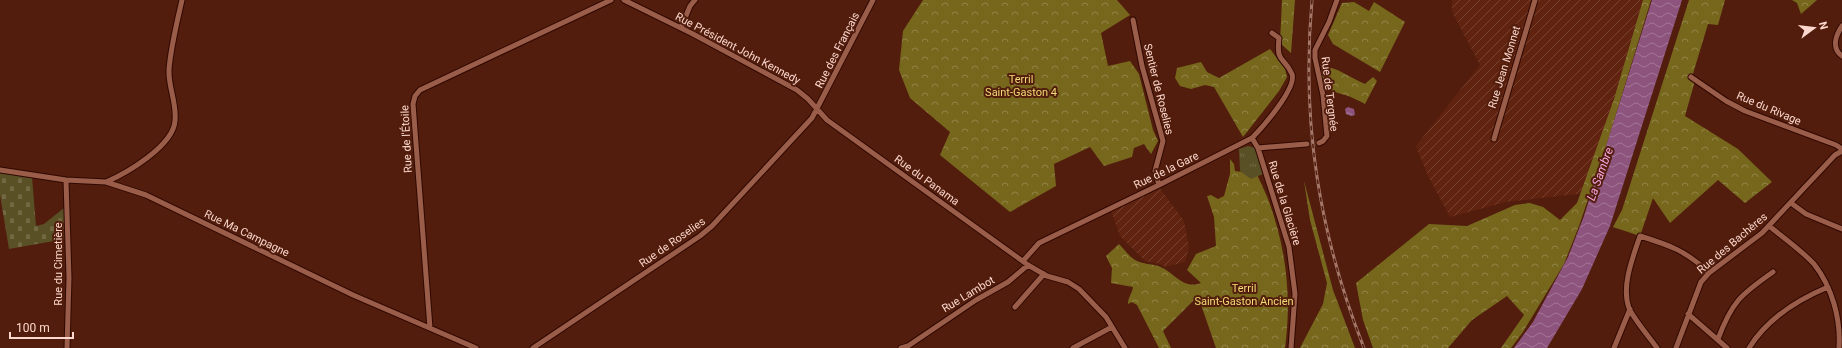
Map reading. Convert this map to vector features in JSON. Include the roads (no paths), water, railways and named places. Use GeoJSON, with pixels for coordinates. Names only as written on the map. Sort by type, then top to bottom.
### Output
{"type":"FeatureCollection","features":[{"type":"Feature","properties":{"kind":"street"},"geometry":{"type":"LineString","coordinates":[[106,182],[153,153],[172,131],[175,121],[175,114],[169,81],[169,69],[182,0]]}},
{"type":"Feature","properties":{"kind":"street","name":"Rue de l'Étoile"},"geometry":{"type":"LineString","coordinates":[[430,328],[413,104],[415,96],[420,90],[611,0]]}},
{"type":"Feature","properties":{"kind":"street","name":"Rue Président John Kennedy"},"geometry":{"type":"LineString","coordinates":[[624,0],[797,90],[808,99],[817,110]]}},
{"type":"Feature","properties":{"kind":"street"},"geometry":{"type":"LineString","coordinates":[[680,28],[690,6],[695,0]]}},
{"type":"Feature","properties":{"kind":"street","name":"Rue des Français"},"geometry":{"type":"LineString","coordinates":[[817,110],[873,0]]}},
{"type":"Feature","properties":{"kind":"street","name":"Rue de Tergnée"},"geometry":{"type":"LineString","coordinates":[[1319,143],[1327,136],[1315,50],[1329,22],[1337,0]]}},
{"type":"Feature","properties":{"kind":"street","name":"Rue Jean Monnet"},"geometry":{"type":"LineString","coordinates":[[1494,139],[1535,0]]}},
{"type":"Feature","properties":{"kind":"street","name":"Sentier de Roselies"},"geometry":{"type":"LineString","coordinates":[[1133,20],[1142,66],[1163,141],[1155,171],[1159,185]]}},
{"type":"Feature","properties":{"kind":"street"},"geometry":{"type":"LineString","coordinates":[[1842,26],[1835,37],[1836,48],[1842,56]]}},
{"type":"Feature","properties":{"kind":"street","name":"Rue de la Gare"},"geometry":{"type":"LineString","coordinates":[[1023,261],[1039,243],[1252,138],[1288,93],[1293,79],[1291,73],[1278,55],[1279,38],[1272,33]]}},
{"type":"Feature","properties":{"kind":"street","name":"Rue du Rivage"},"geometry":{"type":"LineString","coordinates":[[1692,77],[1726,101],[1745,111],[1836,145],[1842,150]]}},
{"type":"Feature","properties":{"kind":"street","name":"Rue du Panama"},"geometry":{"type":"LineString","coordinates":[[817,110],[839,129],[1028,265]]}},
{"type":"Feature","properties":{"kind":"street","name":"Rue de Roselies"},"geometry":{"type":"LineString","coordinates":[[533,348],[700,236],[712,226],[791,142],[817,110]]}},
{"type":"Feature","properties":{"kind":"street","name":"Rue de la Glacière"},"geometry":{"type":"LineString","coordinates":[[1252,138],[1258,148],[1289,247],[1295,294],[1291,348]]}},
{"type":"Feature","properties":{"kind":"street"},"geometry":{"type":"LineString","coordinates":[[1258,148],[1306,144]]}},
{"type":"Feature","properties":{"kind":"street","name":"Rue des Bachères"},"geometry":{"type":"LineString","coordinates":[[1676,348],[1701,282],[1769,226],[1835,155],[1842,150]]}},
{"type":"Feature","properties":{"kind":"street","name":"Rue Ma Campagne"},"geometry":{"type":"LineString","coordinates":[[0,170],[66,180],[106,182],[146,195],[353,295],[476,348]]}},
{"type":"Feature","properties":{"kind":"street","name":"Rue du Cimetière"},"geometry":{"type":"LineString","coordinates":[[66,180],[69,278],[67,348]]}},
{"type":"Feature","properties":{"kind":"street"},"geometry":{"type":"LineString","coordinates":[[1791,204],[1806,214],[1842,230]]}},
{"type":"Feature","properties":{"kind":"street"},"geometry":{"type":"LineString","coordinates":[[1769,226],[1813,264],[1828,287],[1840,330],[1839,348]]}},
{"type":"Feature","properties":{"kind":"street"},"geometry":{"type":"LineString","coordinates":[[1657,348],[1630,309],[1626,292],[1640,236],[1682,251],[1691,257],[1709,274]]}},
{"type":"Feature","properties":{"kind":"street"},"geometry":{"type":"LineString","coordinates":[[1028,265],[1044,274],[1068,282],[1079,289],[1103,314],[1125,348]]}},
{"type":"Feature","properties":{"kind":"street","name":"Rue Lambot"},"geometry":{"type":"LineString","coordinates":[[901,348],[908,346],[976,300],[1008,282],[1028,265]]}},
{"type":"Feature","properties":{"kind":"street"},"geometry":{"type":"LineString","coordinates":[[1718,339],[1730,310],[1738,299],[1773,272]]}},
{"type":"Feature","properties":{"kind":"street"},"geometry":{"type":"LineString","coordinates":[[1015,307],[1044,274]]}},
{"type":"Feature","properties":{"kind":"street"},"geometry":{"type":"LineString","coordinates":[[1749,348],[1756,337],[1775,317],[1796,303],[1828,287]]}},
{"type":"Feature","properties":{"kind":"street"},"geometry":{"type":"LineString","coordinates":[[1614,348],[1630,309]]}},
{"type":"Feature","properties":{"kind":"street"},"geometry":{"type":"LineString","coordinates":[[1688,314],[1727,348]]}},
{"type":"Feature","properties":{"kind":"street"},"geometry":{"type":"LineString","coordinates":[[1073,348],[1112,327]]}},
{"type":"Feature","properties":{"kind":"water","name":"La Sambre"},"geometry":{"type":"Polygon","coordinates":[[[1652,0],[1682,0],[1610,226],[1582,289],[1547,348],[1514,348],[1533,322],[1568,257],[1584,216],[1652,0]]]}},
{"type":"Feature","properties":{"kind":"water"},"geometry":{"type":"Polygon","coordinates":[[[1348,107],[1354,109],[1355,115],[1351,116],[1346,114],[1345,109],[1348,107]]]}},
{"type":"Feature","properties":{"kind":"tunnel"},"geometry":{"type":"LineString","coordinates":[[1307,144],[1319,143]]}},
{"type":"Feature","properties":{"kind":"railway"},"geometry":{"type":"LineString","coordinates":[[1312,0],[1309,45],[1309,90],[1317,177],[1335,263],[1348,305],[1364,348]]}},
{"type":"Feature","properties":{"kind":"park label","name":"Terril Saint-Gaston 4"},"geometry":{"type":"Point","coordinates":[1021,85]}},
{"type":"Feature","properties":{"kind":"park label","name":"Terril Saint-Gaston Ancien"},"geometry":{"type":"Point","coordinates":[1244,294]}}]}
